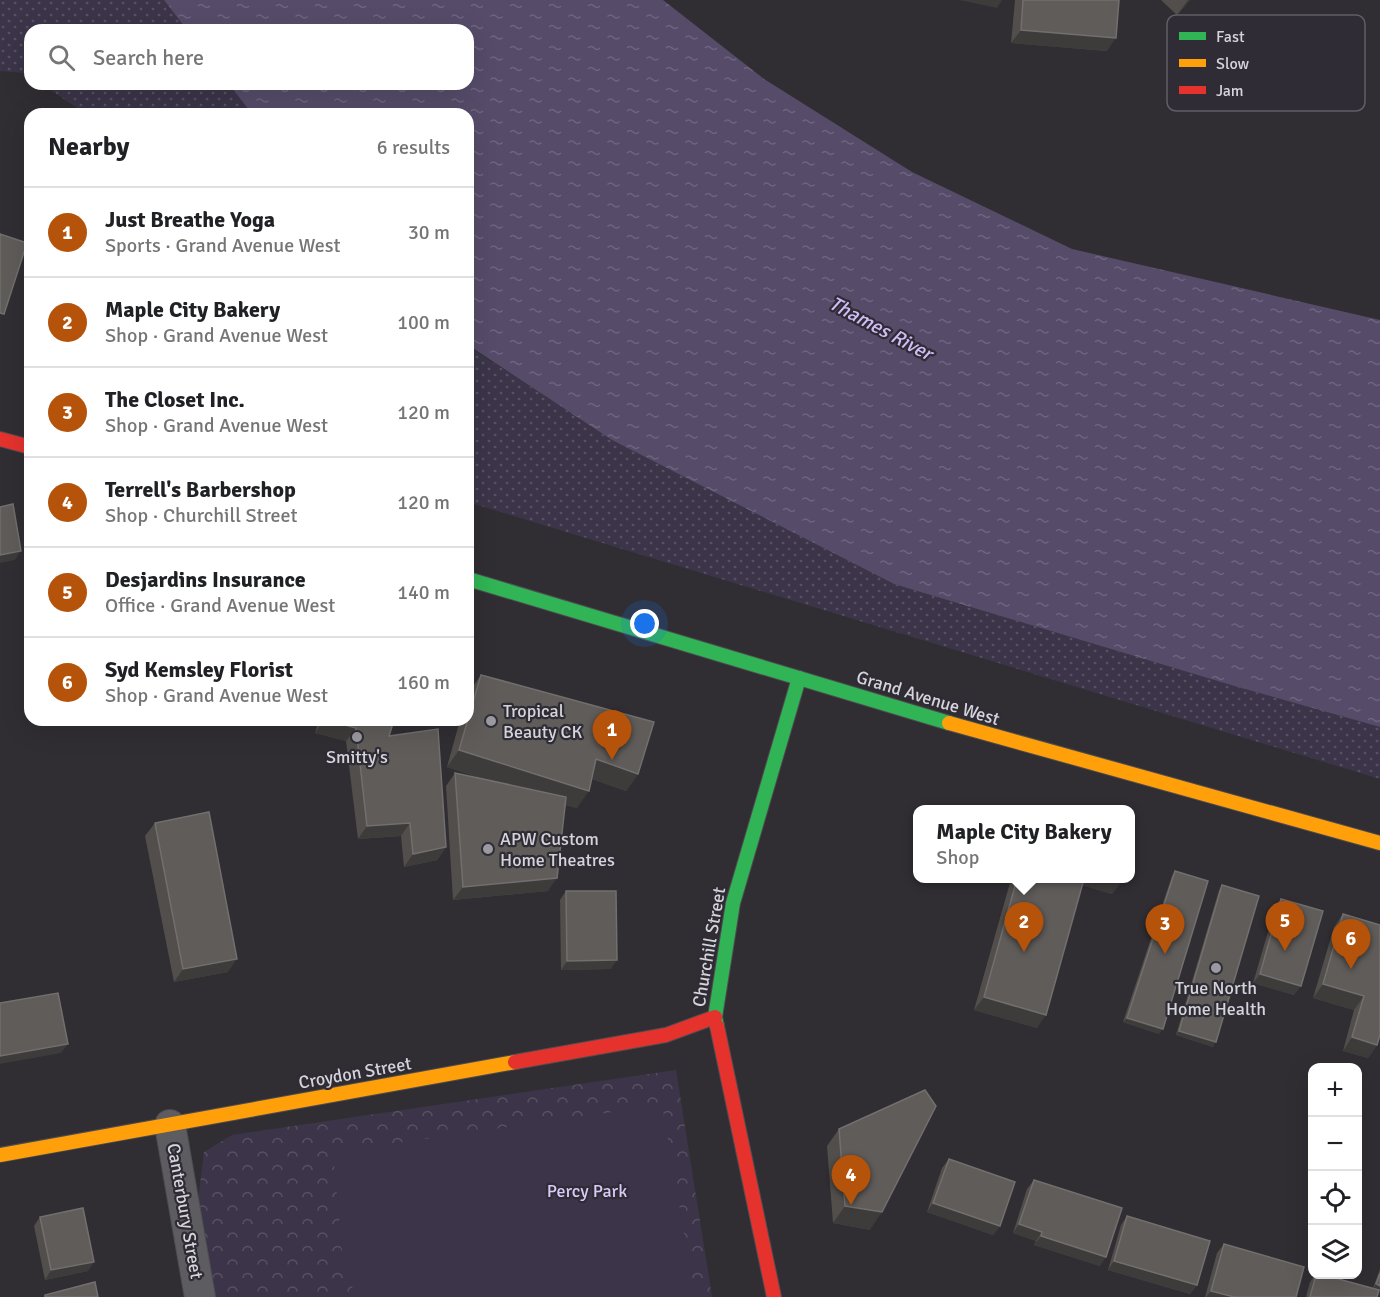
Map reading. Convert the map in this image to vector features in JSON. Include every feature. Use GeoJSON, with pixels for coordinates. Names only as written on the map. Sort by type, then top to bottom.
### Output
{"type":"FeatureCollection","features":[{"type":"Feature","properties":{"kind":"street"},"geometry":{"type":"LineString","coordinates":[[0,439],[24,445]]}},
{"type":"Feature","properties":{"kind":"street","name":"Grand Avenue West"},"geometry":{"type":"LineString","coordinates":[[474,581],[988,735],[1380,843]]}},
{"type":"Feature","properties":{"kind":"street","name":"Churchill Street"},"geometry":{"type":"LineString","coordinates":[[774,1297],[715,1017],[733,903],[799,678]]}},
{"type":"Feature","properties":{"kind":"street","name":"Croydon Street"},"geometry":{"type":"LineString","coordinates":[[0,1155],[666,1035],[715,1017]]}},
{"type":"Feature","properties":{"kind":"street","name":"Canterbury Street"},"geometry":{"type":"LineString","coordinates":[[170,1125],[200,1297]]}},
{"type":"Feature","properties":{"kind":"green space"},"geometry":{"type":"Polygon","coordinates":[[[0,0],[164,0],[182,24],[24,24],[24,73],[0,71],[0,0]]]}},
{"type":"Feature","properties":{"kind":"green space"},"geometry":{"type":"Polygon","coordinates":[[[51,90],[234,90],[247,108],[77,108],[51,90]]]}},
{"type":"Feature","properties":{"kind":"green space"},"geometry":{"type":"Polygon","coordinates":[[[474,350],[612,440],[894,584],[1380,727],[1380,779],[474,504],[474,350]]]}},
{"type":"Feature","properties":{"kind":"green space","name":"Percy Park"},"geometry":{"type":"Polygon","coordinates":[[[676,1070],[712,1297],[216,1297],[198,1201],[204,1152],[232,1135],[676,1070]]]}},
{"type":"Feature","properties":{"kind":"green space","name":"Percy Park"},"geometry":{"type":"Polygon","coordinates":[[[662,1105],[695,1297],[356,1297],[343,1262],[333,1152],[662,1105]]]}},
{"type":"Feature","properties":{"kind":"water","name":"Thames River"},"geometry":{"type":"Polygon","coordinates":[[[164,0],[663,0],[764,79],[912,172],[1072,249],[1380,320],[1380,727],[894,584],[612,440],[474,349],[474,108],[247,108],[234,90],[474,90],[474,24],[182,24],[164,0]]]}},
{"type":"Feature","properties":{"kind":"building"},"geometry":{"type":"Polygon","coordinates":[[[1023,0],[1119,0],[1116,38],[1021,30],[1023,0]]]}},
{"type":"Feature","properties":{"kind":"building"},"geometry":{"type":"Polygon","coordinates":[[[0,234],[24,242],[24,252],[4,314],[0,313],[0,234]]]}},
{"type":"Feature","properties":{"kind":"building"},"geometry":{"type":"Polygon","coordinates":[[[13,504],[21,551],[0,555],[0,507],[13,504]]]}},
{"type":"Feature","properties":{"kind":"building"},"geometry":{"type":"Polygon","coordinates":[[[481,675],[654,722],[638,774],[596,759],[589,791],[459,750],[466,726],[474,726],[474,699],[481,675]]]}},
{"type":"Feature","properties":{"kind":"building"},"geometry":{"type":"Polygon","coordinates":[[[349,726],[392,726],[389,736],[438,729],[446,847],[413,854],[410,823],[367,826],[356,728],[349,726]]]}},
{"type":"Feature","properties":{"kind":"building"},"geometry":{"type":"Polygon","coordinates":[[[455,773],[566,797],[557,878],[463,887],[455,773]]]}},
{"type":"Feature","properties":{"kind":"building"},"geometry":{"type":"Polygon","coordinates":[[[209,812],[237,959],[183,969],[155,823],[209,812]]]}},
{"type":"Feature","properties":{"kind":"building"},"geometry":{"type":"Polygon","coordinates":[[[1175,871],[1208,881],[1163,1029],[1127,1018],[1175,871]]]}},
{"type":"Feature","properties":{"kind":"building"},"geometry":{"type":"Polygon","coordinates":[[[1016,883],[1083,883],[1046,1015],[984,997],[1016,883]]]}},
{"type":"Feature","properties":{"kind":"building","name":"True North Home Health"},"geometry":{"type":"Polygon","coordinates":[[[1222,885],[1259,896],[1216,1042],[1179,1031],[1222,885]]]}},
{"type":"Feature","properties":{"kind":"building"},"geometry":{"type":"Polygon","coordinates":[[[566,891],[616,891],[617,960],[567,961],[566,891]]]}},
{"type":"Feature","properties":{"kind":"building"},"geometry":{"type":"Polygon","coordinates":[[[1281,899],[1323,911],[1301,986],[1260,974],[1281,899]]]}},
{"type":"Feature","properties":{"kind":"building"},"geometry":{"type":"Polygon","coordinates":[[[1343,914],[1380,925],[1380,1035],[1377,1045],[1352,1037],[1364,996],[1323,984],[1343,914]]]}},
{"type":"Feature","properties":{"kind":"building"},"geometry":{"type":"Polygon","coordinates":[[[58,993],[68,1044],[0,1056],[0,1003],[58,993]]]}},
{"type":"Feature","properties":{"kind":"building"},"geometry":{"type":"Polygon","coordinates":[[[925,1090],[936,1106],[882,1212],[845,1206],[839,1129],[925,1090]]]}},
{"type":"Feature","properties":{"kind":"building"},"geometry":{"type":"Polygon","coordinates":[[[949,1159],[1015,1182],[1000,1226],[933,1203],[949,1159]]]}},
{"type":"Feature","properties":{"kind":"building"},"geometry":{"type":"Polygon","coordinates":[[[1034,1180],[1122,1208],[1106,1257],[1041,1236],[1042,1232],[1019,1224],[1034,1180]]]}},
{"type":"Feature","properties":{"kind":"building"},"geometry":{"type":"Polygon","coordinates":[[[83,1208],[94,1262],[51,1270],[40,1217],[83,1208]]]}},
{"type":"Feature","properties":{"kind":"building"},"geometry":{"type":"Polygon","coordinates":[[[1127,1216],[1210,1241],[1197,1285],[1114,1261],[1127,1216]]]}},
{"type":"Feature","properties":{"kind":"building"},"geometry":{"type":"Polygon","coordinates":[[[1224,1244],[1304,1267],[1296,1297],[1234,1297],[1211,1291],[1224,1244]]]}},
{"type":"Feature","properties":{"kind":"building"},"geometry":{"type":"Polygon","coordinates":[[[1380,1273],[1380,1286],[1376,1284],[1380,1273]]]}},
{"type":"Feature","properties":{"kind":"building"},"geometry":{"type":"Polygon","coordinates":[[[1315,1279],[1339,1279],[1379,1290],[1377,1297],[1310,1297],[1315,1279]]]}},
{"type":"Feature","properties":{"kind":"building"},"geometry":{"type":"Polygon","coordinates":[[[95,1282],[98,1297],[45,1297],[45,1295],[95,1282]]]}},
{"type":"Feature","properties":{"kind":"traffic: fast"},"geometry":{"type":"LineString","coordinates":[[474,581],[949,723]]}},
{"type":"Feature","properties":{"kind":"traffic: fast"},"geometry":{"type":"LineString","coordinates":[[717,1026],[715,1017],[733,903],[799,678]]}},
{"type":"Feature","properties":{"kind":"traffic: slow"},"geometry":{"type":"LineString","coordinates":[[949,723],[1380,843]]}},
{"type":"Feature","properties":{"kind":"traffic: slow"},"geometry":{"type":"LineString","coordinates":[[0,1155],[515,1062]]}},
{"type":"Feature","properties":{"kind":"traffic: jam"},"geometry":{"type":"LineString","coordinates":[[0,439],[24,445]]}},
{"type":"Feature","properties":{"kind":"traffic: jam"},"geometry":{"type":"LineString","coordinates":[[515,1062],[666,1035],[715,1017]]}},
{"type":"Feature","properties":{"kind":"traffic: jam"},"geometry":{"type":"LineString","coordinates":[[717,1026],[774,1297]]}},
{"type":"Feature","properties":{"kind":"place","name":"Tropical Beauty CK"},"geometry":{"type":"Point","coordinates":[491,721]}},
{"type":"Feature","properties":{"kind":"place","name":"Smitty's"},"geometry":{"type":"Point","coordinates":[357,737]}},
{"type":"Feature","properties":{"kind":"place","name":"Just Breathe Yoga"},"geometry":{"type":"Point","coordinates":[612,760]}},
{"type":"Feature","properties":{"kind":"place","name":"APW Custom Home Theatres"},"geometry":{"type":"Point","coordinates":[488,849]}},
{"type":"Feature","properties":{"kind":"place","name":"Desjardins Insurance"},"geometry":{"type":"Point","coordinates":[1285,951]}},
{"type":"Feature","properties":{"kind":"place","name":"Maple City Bakery"},"geometry":{"type":"Point","coordinates":[1024,952]}},
{"type":"Feature","properties":{"kind":"place","name":"The Closet Inc."},"geometry":{"type":"Point","coordinates":[1165,954]}},
{"type":"Feature","properties":{"kind":"place","name":"True North Home Health"},"geometry":{"type":"Point","coordinates":[1216,968]}},
{"type":"Feature","properties":{"kind":"place","name":"Syd Kemsley Florist"},"geometry":{"type":"Point","coordinates":[1351,969]}},
{"type":"Feature","properties":{"kind":"place","name":"Terrell's Barbershop"},"geometry":{"type":"Point","coordinates":[851,1205]}}]}
